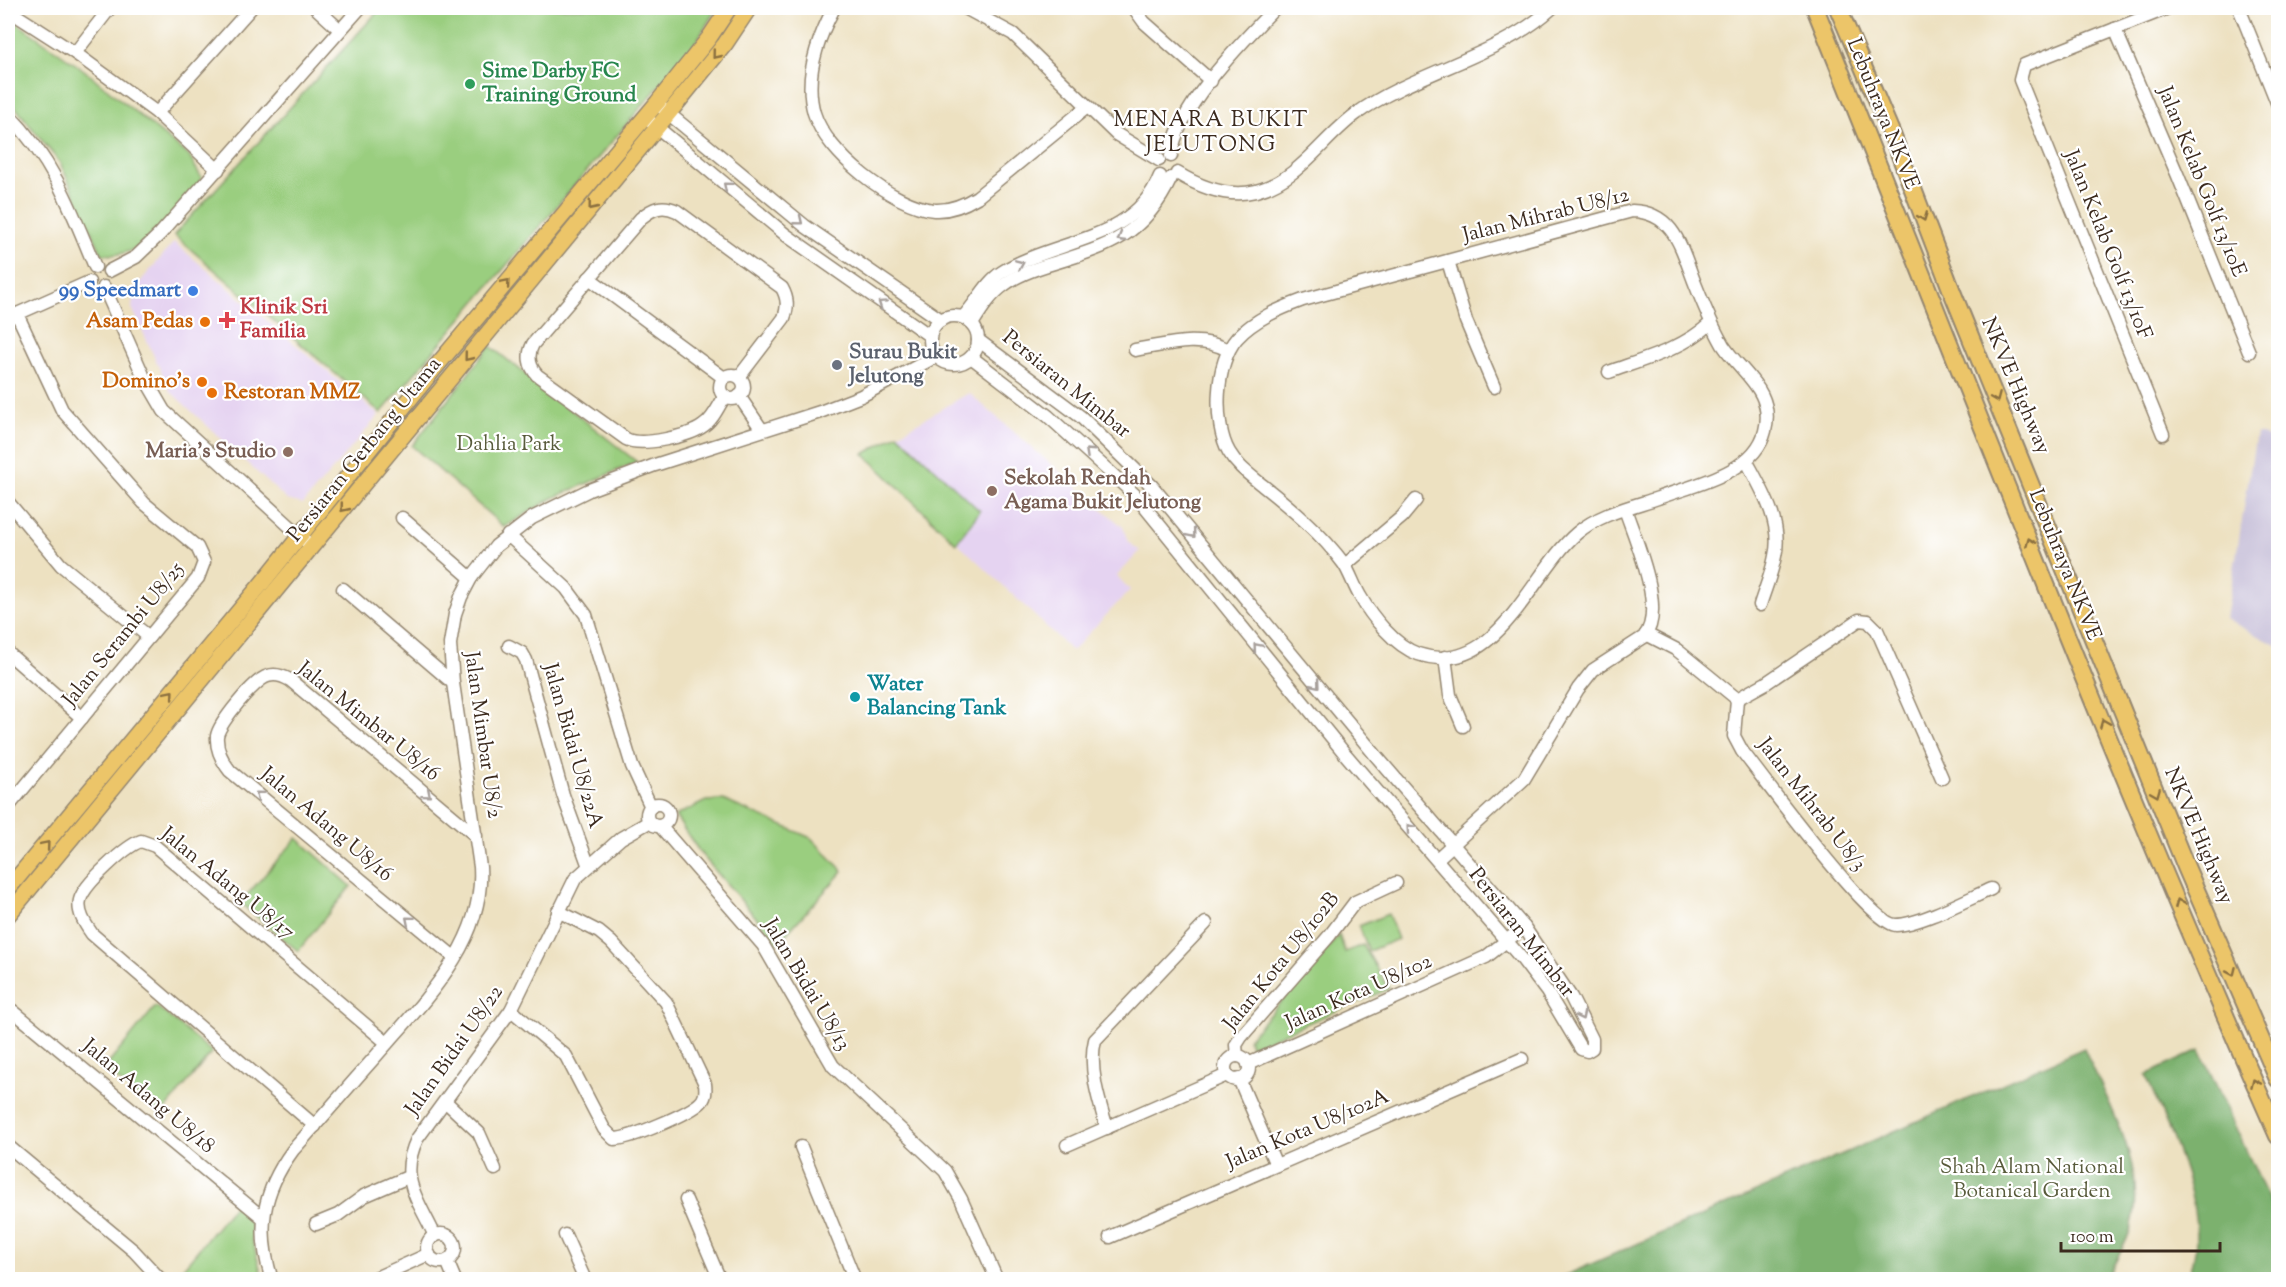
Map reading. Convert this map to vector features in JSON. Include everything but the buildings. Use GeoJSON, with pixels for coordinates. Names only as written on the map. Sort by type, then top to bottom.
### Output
{"type":"FeatureCollection","features":[{"type":"Feature","properties":{"kind":"highway","name":"Lebuhraya NKVE"},"geometry":{"type":"LineString","coordinates":[[1815,8],[2100,714],[2228,1023],[2278,1136]]}},
{"type":"Feature","properties":{"kind":"highway","name":"NKVE Highway"},"geometry":{"type":"LineString","coordinates":[[1838,8],[1893,137],[1953,294],[2186,867],[2278,1079]]}},
{"type":"Feature","properties":{"kind":"main road","name":"Persiaran Gerbang Utama"},"geometry":{"type":"LineString","coordinates":[[8,889],[434,369],[657,103],[709,38],[729,8]]}},
{"type":"Feature","properties":{"kind":"main road","name":"Persiaran Gerbang Utama"},"geometry":{"type":"LineString","coordinates":[[8,915],[669,113],[725,44],[749,8]]}},
{"type":"Feature","properties":{"kind":"street"},"geometry":{"type":"LineString","coordinates":[[75,53],[110,8]]}},
{"type":"Feature","properties":{"kind":"street"},"geometry":{"type":"LineString","coordinates":[[157,113],[252,8]]}},
{"type":"Feature","properties":{"kind":"street"},"geometry":{"type":"LineString","coordinates":[[316,8],[339,29]]}},
{"type":"Feature","properties":{"kind":"street"},"geometry":{"type":"LineString","coordinates":[[108,271],[146,249],[360,8]]}},
{"type":"Feature","properties":{"kind":"street"},"geometry":{"type":"LineString","coordinates":[[834,8],[815,56],[811,86],[815,114],[821,128],[842,157],[903,201],[934,210],[963,206],[1087,107]]}},
{"type":"Feature","properties":{"kind":"street"},"geometry":{"type":"LineString","coordinates":[[965,8],[1020,40],[1116,134],[1159,160]]}},
{"type":"Feature","properties":{"kind":"street"},"geometry":{"type":"LineString","coordinates":[[1134,8],[1144,22],[1211,81]]}},
{"type":"Feature","properties":{"kind":"street"},"geometry":{"type":"LineString","coordinates":[[1171,156],[1182,121],[1211,81],[1275,8]]}},
{"type":"Feature","properties":{"kind":"street"},"geometry":{"type":"LineString","coordinates":[[968,321],[1000,273],[1127,220],[1170,176],[1179,163],[1171,156],[1164,156],[1159,160],[1157,167],[1170,176],[1230,193],[1255,191],[1268,187],[1296,170],[1357,114],[1394,92],[1514,34],[1552,8]]}},
{"type":"Feature","properties":{"kind":"street"},"geometry":{"type":"LineString","coordinates":[[2115,28],[2168,8]]}},
{"type":"Feature","properties":{"kind":"street"},"geometry":{"type":"LineString","coordinates":[[2239,8],[2278,105]]}},
{"type":"Feature","properties":{"kind":"street"},"geometry":{"type":"LineString","coordinates":[[8,10],[75,53],[157,113],[218,170]]}},
{"type":"Feature","properties":{"kind":"street","name":"Jalan Kelab Golf 13/10F"},"geometry":{"type":"LineString","coordinates":[[2115,28],[2024,65],[2021,70],[2023,92],[2163,434]]}},
{"type":"Feature","properties":{"kind":"street","name":"Jalan Kelab Golf 13/10E"},"geometry":{"type":"LineString","coordinates":[[2115,28],[2183,186],[2249,352]]}},
{"type":"Feature","properties":{"kind":"street"},"geometry":{"type":"LineString","coordinates":[[657,103],[805,226],[941,320]]}},
{"type":"Feature","properties":{"kind":"street"},"geometry":{"type":"LineString","coordinates":[[8,114],[41,151],[53,171],[95,267]]}},
{"type":"Feature","properties":{"kind":"street"},"geometry":{"type":"LineString","coordinates":[[645,117],[786,235],[930,336],[936,356],[942,361],[957,364],[971,357],[978,340],[968,321],[955,316],[941,320],[930,336]]}},
{"type":"Feature","properties":{"kind":"street"},"geometry":{"type":"LineString","coordinates":[[725,396],[709,421],[701,428],[652,442],[636,443],[626,439],[537,375],[529,360],[531,348],[648,212],[663,207],[677,211],[782,288],[785,294],[787,302],[784,318],[739,377]]}},
{"type":"Feature","properties":{"kind":"street","name":"Jalan Mihrab U8/12"},"geometry":{"type":"LineString","coordinates":[[1642,211],[1652,213],[1668,224],[1711,323],[1732,357],[1761,390],[1766,402],[1766,422],[1763,437],[1757,449],[1746,460],[1716,476],[1594,521],[1574,535],[1492,638],[1469,652],[1445,657],[1416,654],[1397,641],[1362,600],[1345,565],[1296,513],[1242,469],[1229,452],[1222,435],[1219,416],[1220,389],[1228,350],[1249,328],[1280,309],[1328,292],[1620,213],[1642,211]]}},
{"type":"Feature","properties":{"kind":"street"},"geometry":{"type":"LineString","coordinates":[[1448,261],[1466,321],[1494,387]]}},
{"type":"Feature","properties":{"kind":"street"},"geometry":{"type":"LineString","coordinates":[[102,266],[108,271],[110,278],[104,287],[97,288],[89,282],[88,274],[95,267],[102,266]]}},
{"type":"Feature","properties":{"kind":"street"},"geometry":{"type":"LineString","coordinates":[[589,278],[724,378]]}},
{"type":"Feature","properties":{"kind":"street"},"geometry":{"type":"LineString","coordinates":[[12,316],[89,282]]}},
{"type":"Feature","properties":{"kind":"street"},"geometry":{"type":"LineString","coordinates":[[104,287],[142,375],[164,411],[312,547]]}},
{"type":"Feature","properties":{"kind":"street","name":"Jalan Serambi U8/25"},"geometry":{"type":"LineString","coordinates":[[8,807],[12,792],[82,718],[203,570],[202,555],[197,547],[144,503],[62,410],[12,316]]}},
{"type":"Feature","properties":{"kind":"street"},"geometry":{"type":"LineString","coordinates":[[1609,372],[1675,348],[1700,334],[1711,323]]}},
{"type":"Feature","properties":{"kind":"street","name":"Persiaran Mimbar"},"geometry":{"type":"LineString","coordinates":[[971,357],[1048,416],[1135,495],[1346,755],[1507,942],[1547,992],[1581,1049],[1590,1050],[1593,1045],[1592,1039],[1571,997],[1524,927],[1377,757],[1152,486],[1081,417],[978,340]]}},
{"type":"Feature","properties":{"kind":"street"},"geometry":{"type":"LineString","coordinates":[[1135,350],[1197,341],[1215,344],[1228,350]]}},
{"type":"Feature","properties":{"kind":"street","name":"Jalan Mimbar U8/2"},"geometry":{"type":"LineString","coordinates":[[272,1280],[264,1248],[262,1217],[273,1184],[286,1159],[422,1003],[468,933],[478,904],[481,881],[476,836],[453,684],[452,630],[461,597],[471,578],[508,535],[545,511],[589,490],[861,396],[936,356]]}},
{"type":"Feature","properties":{"kind":"street"},"geometry":{"type":"LineString","coordinates":[[725,396],[721,385],[724,378],[730,375],[739,377]]}},
{"type":"Feature","properties":{"kind":"street"},"geometry":{"type":"LineString","coordinates":[[725,396],[730,398],[739,396],[744,387],[739,377]]}},
{"type":"Feature","properties":{"kind":"street"},"geometry":{"type":"LineString","coordinates":[[739,396],[762,430]]}},
{"type":"Feature","properties":{"kind":"street"},"geometry":{"type":"LineString","coordinates":[[1746,460],[1768,506],[1777,538],[1776,556],[1760,605]]}},
{"type":"Feature","properties":{"kind":"street"},"geometry":{"type":"LineString","coordinates":[[1345,565],[1396,523],[1416,500]]}},
{"type":"Feature","properties":{"kind":"street"},"geometry":{"type":"LineString","coordinates":[[8,502],[61,565],[149,637]]}},
{"type":"Feature","properties":{"kind":"street"},"geometry":{"type":"LineString","coordinates":[[1437,859],[1524,779],[1578,689],[1593,670],[1646,634],[1651,616],[1648,576],[1625,509]]}},
{"type":"Feature","properties":{"kind":"street"},"geometry":{"type":"LineString","coordinates":[[402,518],[471,578]]}},
{"type":"Feature","properties":{"kind":"street"},"geometry":{"type":"LineString","coordinates":[[508,535],[566,588],[586,615],[632,766],[651,807]]}},
{"type":"Feature","properties":{"kind":"street"},"geometry":{"type":"LineString","coordinates":[[343,589],[453,684]]}},
{"type":"Feature","properties":{"kind":"street"},"geometry":{"type":"LineString","coordinates":[[1646,634],[1677,650],[1737,699],[1766,683],[1859,620],[1868,621],[1877,630],[1942,778]]}},
{"type":"Feature","properties":{"kind":"street","name":"Jalan Bidai U8/22A"},"geometry":{"type":"LineString","coordinates":[[509,646],[522,653],[528,666],[563,795],[588,864]]}},
{"type":"Feature","properties":{"kind":"street"},"geometry":{"type":"LineString","coordinates":[[8,653],[82,718]]}},
{"type":"Feature","properties":{"kind":"street"},"geometry":{"type":"LineString","coordinates":[[1445,657],[1450,695],[1463,726]]}},
{"type":"Feature","properties":{"kind":"street","name":"Jalan Mimbar U8/16"},"geometry":{"type":"LineString","coordinates":[[236,707],[264,676],[274,674],[290,680],[476,836]]}},
{"type":"Feature","properties":{"kind":"street","name":"Jalan Mihrab U8/3"},"geometry":{"type":"LineString","coordinates":[[1737,699],[1734,736],[1742,751],[1854,891],[1881,919],[1894,926],[1912,922],[1991,890]]}},
{"type":"Feature","properties":{"kind":"street","name":"Jalan Adang U8/16"},"geometry":{"type":"LineString","coordinates":[[236,707],[217,734],[220,755],[230,771],[454,957]]}},
{"type":"Feature","properties":{"kind":"street"},"geometry":{"type":"LineString","coordinates":[[659,805],[669,813],[667,821],[655,824],[647,814],[651,807],[659,805]]}},
{"type":"Feature","properties":{"kind":"street","name":"Jalan Bidai U8/22"},"geometry":{"type":"LineString","coordinates":[[408,1177],[410,1158],[417,1139],[511,1010],[568,889],[588,864],[621,838],[655,824]]}},
{"type":"Feature","properties":{"kind":"street","name":"Jalan Bidai U8/13"},"geometry":{"type":"LineString","coordinates":[[655,824],[763,945],[833,1066],[945,1171],[961,1199],[997,1280]]}},
{"type":"Feature","properties":{"kind":"street","name":"Jalan Adang U8/17"},"geometry":{"type":"LineString","coordinates":[[315,1126],[92,934],[80,909],[83,892],[130,845],[141,841],[155,846],[387,1043]]}},
{"type":"Feature","properties":{"kind":"street","name":"Jalan Kota U8/102B"},"geometry":{"type":"LineString","coordinates":[[1237,1056],[1236,1045],[1241,1037],[1330,935],[1355,902],[1396,883]]}},
{"type":"Feature","properties":{"kind":"street"},"geometry":{"type":"LineString","coordinates":[[511,1010],[566,1056],[604,1129],[614,1139],[628,1137],[693,1109],[704,1098],[705,1084],[666,1002],[611,942],[599,932],[558,911]]}},
{"type":"Feature","properties":{"kind":"street"},"geometry":{"type":"LineString","coordinates":[[1107,1128],[1098,1101],[1092,1049],[1095,1040],[1206,923]]}},
{"type":"Feature","properties":{"kind":"street","name":"Jalan Kota U8/102"},"geometry":{"type":"LineString","coordinates":[[1248,1064],[1486,957],[1524,927]]}},
{"type":"Feature","properties":{"kind":"street","name":"Jalan Adang U8/18"},"geometry":{"type":"LineString","coordinates":[[8,1009],[14,1011],[262,1217]]}},
{"type":"Feature","properties":{"kind":"street"},"geometry":{"type":"LineString","coordinates":[[1067,1145],[1233,1077],[1246,1075],[1248,1064],[1244,1058],[1237,1056],[1230,1058],[1226,1064],[1233,1077],[1276,1165]]}},
{"type":"Feature","properties":{"kind":"street","name":"Jalan Kota U8/102A"},"geometry":{"type":"LineString","coordinates":[[1110,1237],[1522,1059]]}},
{"type":"Feature","properties":{"kind":"street"},"geometry":{"type":"LineString","coordinates":[[446,1102],[479,1133],[495,1169]]}},
{"type":"Feature","properties":{"kind":"street"},"geometry":{"type":"LineString","coordinates":[[8,1146],[145,1261],[161,1280]]}},
{"type":"Feature","properties":{"kind":"street"},"geometry":{"type":"LineString","coordinates":[[801,1147],[855,1280]]}},
{"type":"Feature","properties":{"kind":"street"},"geometry":{"type":"LineString","coordinates":[[316,1224],[338,1215],[364,1196],[408,1177],[435,1236]]}},
{"type":"Feature","properties":{"kind":"street"},"geometry":{"type":"LineString","coordinates":[[686,1200],[720,1280]]}},
{"type":"Feature","properties":{"kind":"street"},"geometry":{"type":"LineString","coordinates":[[443,1235],[453,1242],[455,1251],[447,1261],[435,1260],[429,1254],[429,1242],[435,1236],[443,1235]]}},
{"type":"Feature","properties":{"kind":"street"},"geometry":{"type":"LineString","coordinates":[[565,1236],[585,1280]]}},
{"type":"Feature","properties":{"kind":"street"},"geometry":{"type":"LineString","coordinates":[[371,1280],[429,1254]]}},
{"type":"Feature","properties":{"kind":"street"},"geometry":{"type":"LineString","coordinates":[[447,1261],[455,1280]]}},
{"type":"Feature","properties":{"kind":"shaded area"},"geometry":{"type":"Polygon","coordinates":[[[174,242],[379,415],[303,504],[287,500],[170,391],[132,308],[134,289],[174,242]]]}},
{"type":"Feature","properties":{"kind":"shaded area","name":"Sekolah Rendah Agama Bukit Jelutong"},"geometry":{"type":"Polygon","coordinates":[[[969,393],[1123,527],[1128,542],[1140,551],[1117,576],[1130,590],[1072,651],[864,454],[969,393]]]}},
{"type":"Feature","properties":{"kind":"shaded area"},"geometry":{"type":"Polygon","coordinates":[[[2256,434],[2278,439],[2278,646],[2226,619],[2256,434]]]}},
{"type":"Feature","properties":{"kind":"green space"},"geometry":{"type":"Polygon","coordinates":[[[381,8],[717,8],[694,45],[381,413],[174,235],[381,8]]]}},
{"type":"Feature","properties":{"kind":"green space"},"geometry":{"type":"Polygon","coordinates":[[[8,17],[84,70],[189,156],[202,179],[171,218],[133,250],[118,254],[102,254],[60,163],[8,98],[8,17]]]}},
{"type":"Feature","properties":{"kind":"green space","name":"Dahlia Park"},"geometry":{"type":"Polygon","coordinates":[[[490,346],[637,462],[553,498],[504,527],[412,446],[490,346]]]}},
{"type":"Feature","properties":{"kind":"green space"},"geometry":{"type":"Polygon","coordinates":[[[898,434],[980,511],[956,543],[864,454],[898,434]]]}},
{"type":"Feature","properties":{"kind":"green space"},"geometry":{"type":"Polygon","coordinates":[[[723,800],[811,838],[843,871],[778,943],[701,854],[675,816],[706,801],[723,800]]]}},
{"type":"Feature","properties":{"kind":"green space"},"geometry":{"type":"Polygon","coordinates":[[[297,838],[351,886],[298,951],[240,903],[297,838]]]}},
{"type":"Feature","properties":{"kind":"green space"},"geometry":{"type":"Polygon","coordinates":[[[1388,914],[1398,939],[1369,951],[1359,926],[1388,914]]]}},
{"type":"Feature","properties":{"kind":"green space"},"geometry":{"type":"Polygon","coordinates":[[[1339,935],[1345,952],[1363,945],[1389,989],[1251,1047],[1248,1039],[1339,935]]]}},
{"type":"Feature","properties":{"kind":"green space"},"geometry":{"type":"Polygon","coordinates":[[[156,1006],[212,1052],[161,1115],[104,1069],[156,1006]]]}},
{"type":"Feature","properties":{"kind":"green space","name":"Shah Alam National Botanical Garden"},"geometry":{"type":"Polygon","coordinates":[[[2084,1048],[2123,1135],[2134,1180],[2135,1203],[2132,1225],[2107,1279],[1557,1279],[2084,1048]]]}},
{"type":"Feature","properties":{"kind":"green space","name":"Shah Alam National Botanical Garden"},"geometry":{"type":"Polygon","coordinates":[[[2200,1050],[2278,1220],[2278,1279],[2187,1279],[2195,1255],[2196,1229],[2193,1203],[2177,1149],[2146,1075],[2200,1050]]]}},
{"type":"Feature","properties":{"kind":"green space"},"geometry":{"type":"Polygon","coordinates":[[[235,1205],[251,1220],[252,1239],[263,1279],[174,1279],[235,1205]]]}},
{"type":"Feature","properties":{"kind":"place","name":"Sime Darby FC Training Ground"},"geometry":{"type":"Point","coordinates":[470,84]}},
{"type":"Feature","properties":{"kind":"place","name":"99 Speedmart"},"geometry":{"type":"Point","coordinates":[193,291]}},
{"type":"Feature","properties":{"kind":"place","name":"Klinik Sri Familia"},"geometry":{"type":"Point","coordinates":[227,320]}},
{"type":"Feature","properties":{"kind":"place","name":"Asam Pedas"},"geometry":{"type":"Point","coordinates":[205,322]}},
{"type":"Feature","properties":{"kind":"place","name":"Surau Bukit Jelutong"},"geometry":{"type":"Point","coordinates":[837,365]}},
{"type":"Feature","properties":{"kind":"place","name":"Domino's"},"geometry":{"type":"Point","coordinates":[202,382]}},
{"type":"Feature","properties":{"kind":"place","name":"Restoran MMZ"},"geometry":{"type":"Point","coordinates":[212,393]}},
{"type":"Feature","properties":{"kind":"place","name":"Maria's Studio"},"geometry":{"type":"Point","coordinates":[288,452]}},
{"type":"Feature","properties":{"kind":"place","name":"Sekolah Rendah Agama Bukit Jelutong"},"geometry":{"type":"Point","coordinates":[992,491]}},
{"type":"Feature","properties":{"kind":"place","name":"Water Balancing Tank"},"geometry":{"type":"Point","coordinates":[855,697]}},
{"type":"Feature","properties":{"kind":"district","name":"MENARA BUKIT JELUTONG"},"geometry":{"type":"Point","coordinates":[1211,134]}}]}
